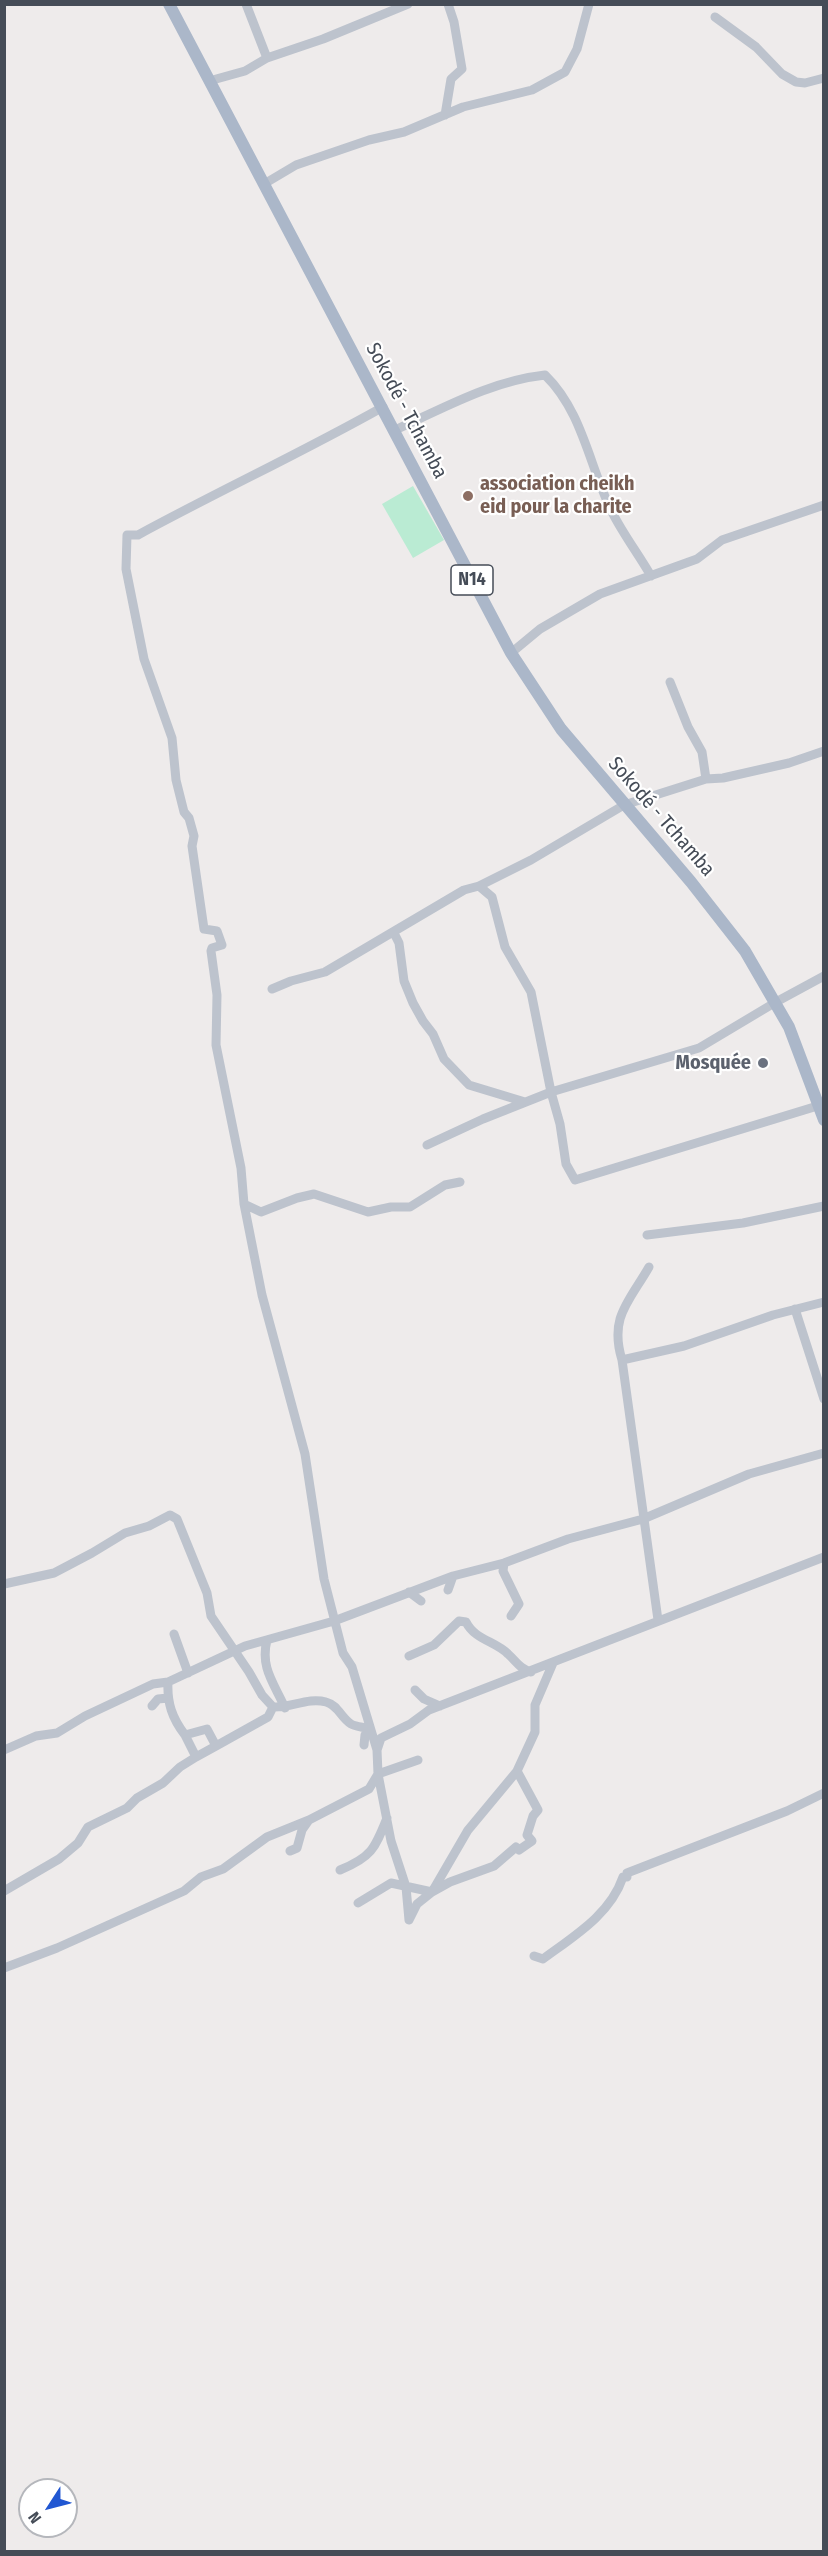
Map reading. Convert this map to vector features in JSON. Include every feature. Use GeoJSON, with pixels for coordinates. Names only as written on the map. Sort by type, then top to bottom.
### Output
{"type":"FeatureCollection","features":[{"type":"Feature","properties":{"kind":"main road","name":"Sokodé - Tchamba"},"geometry":{"type":"LineString","coordinates":[[169,4],[511,653],[561,729],[725,924],[776,1002],[801,1055],[821,1105],[824,1120]]}},
{"type":"Feature","properties":{"kind":"street"},"geometry":{"type":"LineString","coordinates":[[246,4],[267,58]]}},
{"type":"Feature","properties":{"kind":"street"},"geometry":{"type":"LineString","coordinates":[[209,81],[244,71],[267,58],[323,39],[408,4]]}},
{"type":"Feature","properties":{"kind":"street"},"geometry":{"type":"LineString","coordinates":[[445,115],[451,79],[462,69],[454,22],[448,4]]}},
{"type":"Feature","properties":{"kind":"street"},"geometry":{"type":"LineString","coordinates":[[264,184],[296,165],[369,140],[404,132],[464,107],[532,90],[565,72],[577,50],[589,4]]}},
{"type":"Feature","properties":{"kind":"street"},"geometry":{"type":"LineString","coordinates":[[715,17],[756,47],[782,74],[805,83],[824,78]]}},
{"type":"Feature","properties":{"kind":"street"},"geometry":{"type":"LineString","coordinates":[[395,430],[461,399],[515,379],[545,375],[571,407],[612,513],[651,576]]}},
{"type":"Feature","properties":{"kind":"street"},"geometry":{"type":"LineString","coordinates":[[383,407],[138,535],[127,535],[126,569],[144,660],[172,738],[176,780],[184,812],[189,818],[194,836],[192,846],[204,928],[217,931],[222,945],[211,951],[217,995],[216,1045],[241,1168],[244,1204],[274,1342],[304,1454],[324,1579],[334,1621],[343,1653],[352,1667],[377,1750],[378,1774],[394,1853],[406,1887],[408,1920],[417,1904],[432,1892],[494,1866],[516,1847],[519,1850],[532,1841],[527,1835],[538,1810],[517,1771]]}},
{"type":"Feature","properties":{"kind":"street"},"geometry":{"type":"LineString","coordinates":[[511,653],[540,628],[600,594],[697,559],[722,540],[824,505]]}},
{"type":"Feature","properties":{"kind":"street"},"geometry":{"type":"LineString","coordinates":[[670,682],[688,728],[702,752],[706,779]]}},
{"type":"Feature","properties":{"kind":"street"},"geometry":{"type":"LineString","coordinates":[[272,989],[291,981],[325,972],[464,890],[479,886],[531,860],[624,805],[706,779],[723,778],[789,763],[824,751]]}},
{"type":"Feature","properties":{"kind":"street"},"geometry":{"type":"LineString","coordinates":[[479,886],[492,897],[505,947],[531,992],[550,1092],[560,1124],[566,1164],[575,1180],[821,1105]]}},
{"type":"Feature","properties":{"kind":"street"},"geometry":{"type":"LineString","coordinates":[[394,933],[399,943],[404,981],[413,1003],[433,1034],[444,1059],[469,1085],[525,1102]]}},
{"type":"Feature","properties":{"kind":"street"},"geometry":{"type":"LineString","coordinates":[[427,1145],[550,1092],[699,1048],[824,976]]}},
{"type":"Feature","properties":{"kind":"street"},"geometry":{"type":"LineString","coordinates":[[244,1204],[261,1212],[314,1194],[368,1212],[391,1207],[410,1207],[445,1185],[460,1182]]}},
{"type":"Feature","properties":{"kind":"street"},"geometry":{"type":"LineString","coordinates":[[647,1234],[743,1223],[824,1206]]}},
{"type":"Feature","properties":{"kind":"street"},"geometry":{"type":"LineString","coordinates":[[649,1268],[622,1310],[616,1330],[658,1620]]}},
{"type":"Feature","properties":{"kind":"street"},"geometry":{"type":"LineString","coordinates":[[622,1360],[684,1346],[795,1309],[824,1302]]}},
{"type":"Feature","properties":{"kind":"street"},"geometry":{"type":"LineString","coordinates":[[795,1309],[824,1399]]}},
{"type":"Feature","properties":{"kind":"street"},"geometry":{"type":"LineString","coordinates":[[4,1750],[36,1736],[57,1733],[85,1716],[153,1684],[168,1682],[234,1652],[267,1640],[334,1621],[453,1576],[504,1563],[561,1541],[643,1519],[749,1474],[824,1453]]}},
{"type":"Feature","properties":{"kind":"street"},"geometry":{"type":"LineString","coordinates":[[4,1584],[54,1573],[125,1533],[149,1526],[170,1515],[177,1518],[207,1593],[211,1616],[262,1695],[273,1707],[285,1708],[302,1702],[324,1701],[334,1705],[350,1724],[370,1729]]}},
{"type":"Feature","properties":{"kind":"street"},"geometry":{"type":"LineString","coordinates":[[377,1750],[381,1738],[389,1732],[410,1724],[429,1710],[553,1664],[658,1620],[824,1557]]}},
{"type":"Feature","properties":{"kind":"street"},"geometry":{"type":"LineString","coordinates":[[504,1563],[503,1571],[519,1604],[511,1616]]}},
{"type":"Feature","properties":{"kind":"street"},"geometry":{"type":"LineString","coordinates":[[448,1590],[453,1576]]}},
{"type":"Feature","properties":{"kind":"street"},"geometry":{"type":"LineString","coordinates":[[409,1592],[421,1601]]}},
{"type":"Feature","properties":{"kind":"street"},"geometry":{"type":"LineString","coordinates":[[409,1656],[434,1645],[459,1621],[466,1623],[471,1632],[508,1653],[519,1667],[531,1672]]}},
{"type":"Feature","properties":{"kind":"street"},"geometry":{"type":"LineString","coordinates":[[174,1634],[188,1673]]}},
{"type":"Feature","properties":{"kind":"street"},"geometry":{"type":"LineString","coordinates":[[267,1640],[263,1656],[268,1674],[285,1708]]}},
{"type":"Feature","properties":{"kind":"street"},"geometry":{"type":"LineString","coordinates":[[432,1892],[468,1830],[517,1771],[535,1732],[535,1705],[553,1664]]}},
{"type":"Feature","properties":{"kind":"street"},"geometry":{"type":"LineString","coordinates":[[168,1682],[168,1698],[175,1722],[185,1735],[196,1757]]}},
{"type":"Feature","properties":{"kind":"street"},"geometry":{"type":"LineString","coordinates":[[415,1690],[424,1698],[440,1706]]}},
{"type":"Feature","properties":{"kind":"street"},"geometry":{"type":"LineString","coordinates":[[152,1706],[158,1699],[168,1698]]}},
{"type":"Feature","properties":{"kind":"street"},"geometry":{"type":"LineString","coordinates":[[4,1891],[59,1859],[78,1843],[88,1827],[127,1808],[137,1798],[163,1783],[180,1767],[268,1717],[273,1707]]}},
{"type":"Feature","properties":{"kind":"street"},"geometry":{"type":"LineString","coordinates":[[185,1735],[207,1729],[216,1746]]}},
{"type":"Feature","properties":{"kind":"street"},"geometry":{"type":"LineString","coordinates":[[364,1745],[365,1735],[370,1729]]}},
{"type":"Feature","properties":{"kind":"street"},"geometry":{"type":"LineString","coordinates":[[4,1968],[184,1891],[201,1877],[223,1869],[267,1837],[309,1820],[369,1789],[378,1774],[418,1760]]}},
{"type":"Feature","properties":{"kind":"street"},"geometry":{"type":"LineString","coordinates":[[534,1956],[543,1959],[594,1921],[617,1894],[623,1877],[627,1877],[627,1872],[787,1811],[824,1793]]}},
{"type":"Feature","properties":{"kind":"street"},"geometry":{"type":"LineString","coordinates":[[340,1870],[368,1856],[387,1818]]}},
{"type":"Feature","properties":{"kind":"street"},"geometry":{"type":"LineString","coordinates":[[290,1851],[297,1848],[302,1830],[309,1820]]}},
{"type":"Feature","properties":{"kind":"street"},"geometry":{"type":"LineString","coordinates":[[358,1903],[391,1883],[432,1892]]}},
{"type":"Feature","properties":{"kind":"green space"},"geometry":{"type":"Polygon","coordinates":[[[413,486],[444,540],[413,558],[382,504],[413,486]]]}},
{"type":"Feature","properties":{"kind":"place","name":"association cheikh eid pour la charite"},"geometry":{"type":"Point","coordinates":[468,496]}},
{"type":"Feature","properties":{"kind":"place","name":"Mosquée"},"geometry":{"type":"Point","coordinates":[763,1063]}}]}
